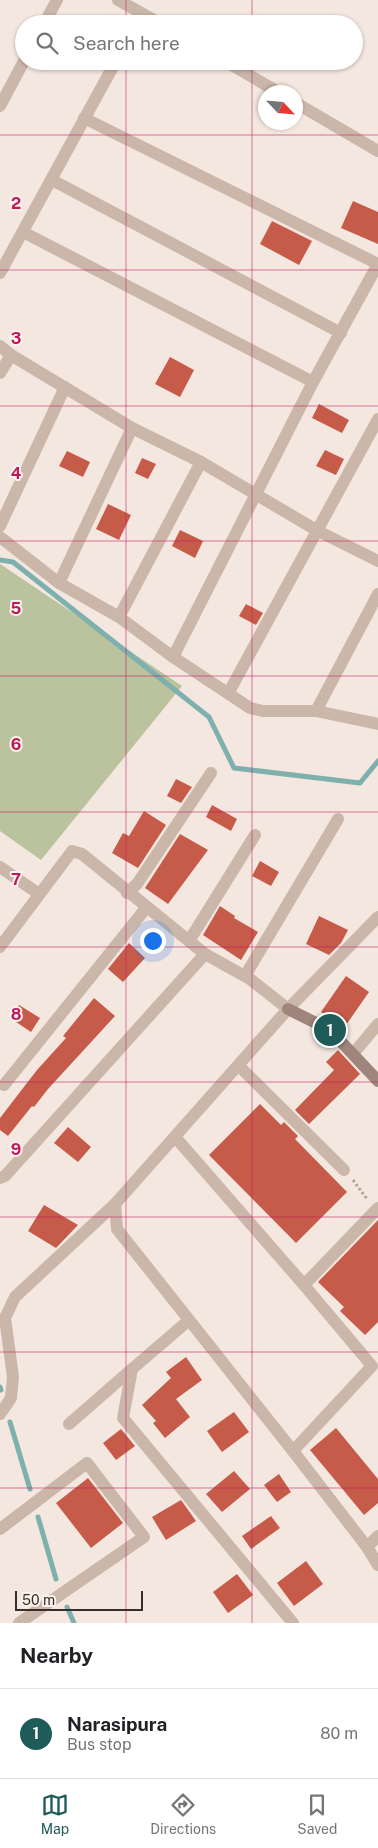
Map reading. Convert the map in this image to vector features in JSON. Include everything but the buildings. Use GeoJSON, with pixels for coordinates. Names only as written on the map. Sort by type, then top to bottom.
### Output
{"type":"FeatureCollection","features":[{"type":"Feature","properties":{"kind":"street"},"geometry":{"type":"LineString","coordinates":[[49,15],[57,0]]}},
{"type":"Feature","properties":{"kind":"street"},"geometry":{"type":"LineString","coordinates":[[118,0],[136,15]]}},
{"type":"Feature","properties":{"kind":"street"},"geometry":{"type":"LineString","coordinates":[[0,106],[19,70]]}},
{"type":"Feature","properties":{"kind":"street"},"geometry":{"type":"LineString","coordinates":[[0,273],[111,70]]}},
{"type":"Feature","properties":{"kind":"street"},"geometry":{"type":"LineString","coordinates":[[240,70],[266,85]]}},
{"type":"Feature","properties":{"kind":"street"},"geometry":{"type":"LineString","coordinates":[[303,107],[378,151]]}},
{"type":"Feature","properties":{"kind":"street"},"geometry":{"type":"LineString","coordinates":[[84,118],[378,264],[313,382],[173,657]]}},
{"type":"Feature","properties":{"kind":"street"},"geometry":{"type":"LineString","coordinates":[[52,180],[340,333]]}},
{"type":"Feature","properties":{"kind":"street"},"geometry":{"type":"LineString","coordinates":[[23,232],[313,382]]}},
{"type":"Feature","properties":{"kind":"street"},"geometry":{"type":"LineString","coordinates":[[0,346],[11,355],[132,428],[201,462],[318,532],[378,562]]}},
{"type":"Feature","properties":{"kind":"street"},"geometry":{"type":"LineString","coordinates":[[0,373],[11,355]]}},
{"type":"Feature","properties":{"kind":"street"},"geometry":{"type":"LineString","coordinates":[[0,526],[65,387]]}},
{"type":"Feature","properties":{"kind":"street"},"geometry":{"type":"LineString","coordinates":[[229,692],[378,419]]}},
{"type":"Feature","properties":{"kind":"street"},"geometry":{"type":"LineString","coordinates":[[59,583],[132,428]]}},
{"type":"Feature","properties":{"kind":"street"},"geometry":{"type":"LineString","coordinates":[[119,617],[201,462]]}},
{"type":"Feature","properties":{"kind":"street"},"geometry":{"type":"LineString","coordinates":[[0,537],[59,583],[119,617],[173,657],[229,692],[244,704],[263,711],[316,711],[378,724]]}},
{"type":"Feature","properties":{"kind":"street"},"geometry":{"type":"LineString","coordinates":[[316,711],[378,594]]}},
{"type":"Feature","properties":{"kind":"street"},"geometry":{"type":"LineString","coordinates":[[128,893],[137,884],[211,773]]}},
{"type":"Feature","properties":{"kind":"street"},"geometry":{"type":"LineString","coordinates":[[245,976],[338,819]]}},
{"type":"Feature","properties":{"kind":"street"},"geometry":{"type":"LineString","coordinates":[[189,941],[255,835]]}},
{"type":"Feature","properties":{"kind":"street"},"geometry":{"type":"LineString","coordinates":[[0,947],[72,851],[82,854],[146,908],[206,954],[245,976],[288,1009],[330,1030],[378,1081]]}},
{"type":"Feature","properties":{"kind":"street"},"geometry":{"type":"LineString","coordinates":[[0,867],[39,894]]}},
{"type":"Feature","properties":{"kind":"street"},"geometry":{"type":"LineString","coordinates":[[4,1085],[146,908]]}},
{"type":"Feature","properties":{"kind":"street"},"geometry":{"type":"LineString","coordinates":[[0,1414],[10,1398],[12,1384],[5,1318],[15,1297],[114,1204],[176,1138],[288,1009],[378,917]]}},
{"type":"Feature","properties":{"kind":"street"},"geometry":{"type":"LineString","coordinates":[[0,1178],[5,1176],[206,954]]}},
{"type":"Feature","properties":{"kind":"street"},"geometry":{"type":"LineString","coordinates":[[353,1054],[378,1024]]}},
{"type":"Feature","properties":{"kind":"street"},"geometry":{"type":"LineString","coordinates":[[239,1066],[344,1170]]}},
{"type":"Feature","properties":{"kind":"street"},"geometry":{"type":"LineString","coordinates":[[176,1138],[304,1285],[375,1363],[293,1451]]}},
{"type":"Feature","properties":{"kind":"street"},"geometry":{"type":"LineString","coordinates":[[114,1204],[117,1229],[188,1321],[293,1451],[367,1547],[378,1565]]}},
{"type":"Feature","properties":{"kind":"street"},"geometry":{"type":"LineString","coordinates":[[304,1285],[377,1209]]}},
{"type":"Feature","properties":{"kind":"street"},"geometry":{"type":"LineString","coordinates":[[69,1424],[188,1321]]}},
{"type":"Feature","properties":{"kind":"street"},"geometry":{"type":"LineString","coordinates":[[132,1369],[123,1418],[293,1623]]}},
{"type":"Feature","properties":{"kind":"street"},"geometry":{"type":"LineString","coordinates":[[0,1529],[87,1463],[144,1537],[19,1623]]}},
{"type":"Feature","properties":{"kind":"street"},"geometry":{"type":"LineString","coordinates":[[367,1547],[378,1536]]}},
{"type":"Feature","properties":{"kind":"path"},"geometry":{"type":"LineString","coordinates":[[344,1170],[358,1189],[377,1209]]}},
{"type":"Feature","properties":{"kind":"green space"},"geometry":{"type":"Polygon","coordinates":[[[0,564],[182,686],[41,860],[0,831],[0,564]]]}},
{"type":"Feature","properties":{"kind":"waterway"},"geometry":{"type":"LineString","coordinates":[[0,560],[13,562],[209,717],[234,768],[360,783],[378,761]]}},
{"type":"Feature","properties":{"kind":"waterway"},"geometry":{"type":"LineString","coordinates":[[10,1422],[30,1489]]}},
{"type":"Feature","properties":{"kind":"waterway"},"geometry":{"type":"LineString","coordinates":[[38,1517],[56,1579]]}},
{"type":"Feature","properties":{"kind":"waterway"},"geometry":{"type":"LineString","coordinates":[[67,1607],[74,1623]]}},
{"type":"Feature","properties":{"kind":"place","name":"Narasipura"},"geometry":{"type":"Point","coordinates":[330,1030]}}]}
